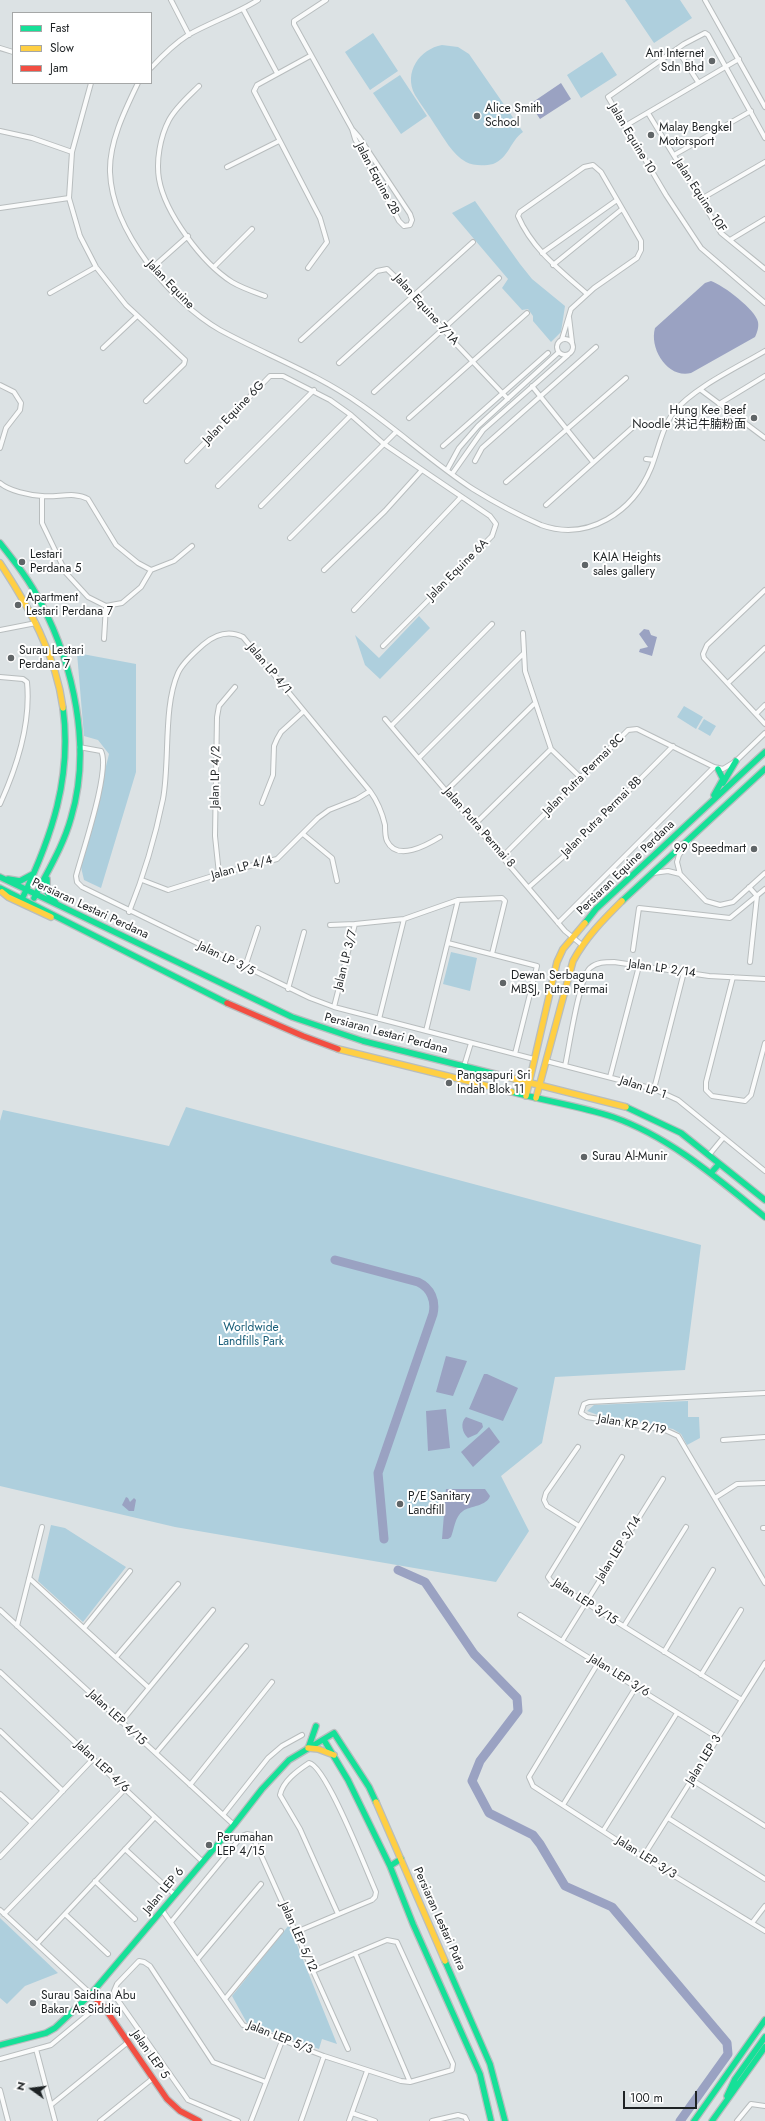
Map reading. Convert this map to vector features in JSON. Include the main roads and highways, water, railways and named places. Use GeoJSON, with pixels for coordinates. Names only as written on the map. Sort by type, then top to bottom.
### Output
{"type":"FeatureCollection","features":[{"type":"Feature","properties":{"kind":"waterway"},"geometry":{"type":"LineString","coordinates":[[335,1260],[418,1282],[432,1295],[434,1304],[433,1314],[378,1473],[384,1539]]}},
{"type":"Feature","properties":{"kind":"waterway"},"geometry":{"type":"LineString","coordinates":[[398,1570],[425,1582],[474,1654],[517,1698],[518,1711],[480,1761],[472,1781],[489,1813],[533,1835],[565,1886],[612,1907],[727,2043],[728,2054],[680,2121]]}},
{"type":"Feature","properties":{"kind":"place","name":"Ant Internet Sdn Bhd"},"geometry":{"type":"Point","coordinates":[712,61]}},
{"type":"Feature","properties":{"kind":"place","name":"Alice Smith School"},"geometry":{"type":"Point","coordinates":[477,116]}},
{"type":"Feature","properties":{"kind":"place","name":"Malay Bengkel Motorsport"},"geometry":{"type":"Point","coordinates":[651,135]}},
{"type":"Feature","properties":{"kind":"place","name":"Hung Kee Beef Noodle 洪记牛腩粉面"},"geometry":{"type":"Point","coordinates":[754,418]}},
{"type":"Feature","properties":{"kind":"place","name":"Lestari Perdana 5"},"geometry":{"type":"Point","coordinates":[22,562]}},
{"type":"Feature","properties":{"kind":"place","name":"KAIA Heights sales gallery"},"geometry":{"type":"Point","coordinates":[585,565]}},
{"type":"Feature","properties":{"kind":"place","name":"Apartment Lestari Perdana 7"},"geometry":{"type":"Point","coordinates":[18,605]}},
{"type":"Feature","properties":{"kind":"place","name":"Surau Lestari Perdana 7"},"geometry":{"type":"Point","coordinates":[11,658]}},
{"type":"Feature","properties":{"kind":"place","name":"99 Speedmart"},"geometry":{"type":"Point","coordinates":[754,849]}},
{"type":"Feature","properties":{"kind":"place","name":"Dewan Serbaguna MBSJ, Putra Permai"},"geometry":{"type":"Point","coordinates":[503,983]}},
{"type":"Feature","properties":{"kind":"place","name":"Pangsapuri Sri Indah Blok 11"},"geometry":{"type":"Point","coordinates":[449,1083]}},
{"type":"Feature","properties":{"kind":"place","name":"Surau Al-Munir"},"geometry":{"type":"Point","coordinates":[584,1157]}},
{"type":"Feature","properties":{"kind":"place","name":"P/E Sanitary Landfill"},"geometry":{"type":"Point","coordinates":[400,1504]}},
{"type":"Feature","properties":{"kind":"place","name":"Perumahan LEP 4/15"},"geometry":{"type":"Point","coordinates":[209,1845]}},
{"type":"Feature","properties":{"kind":"place","name":"Surau Saidina Abu Bakar As-Siddiq"},"geometry":{"type":"Point","coordinates":[33,2003]}},
{"type":"Feature","properties":{"kind":"park label","name":"Worldwide Landfills Park"},"geometry":{"type":"Point","coordinates":[251,1335]}}]}
